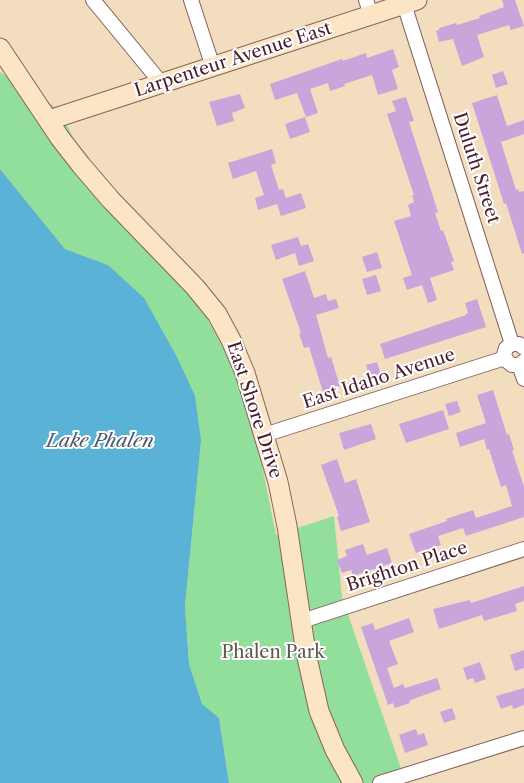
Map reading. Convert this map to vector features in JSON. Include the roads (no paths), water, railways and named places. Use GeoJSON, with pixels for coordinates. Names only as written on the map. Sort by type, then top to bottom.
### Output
{"type":"FeatureCollection","features":[{"type":"Feature","properties":{"kind":"street"},"geometry":{"type":"LineString","coordinates":[[93,0],[162,84]]}},
{"type":"Feature","properties":{"kind":"street"},"geometry":{"type":"LineString","coordinates":[[191,0],[213,67]]}},
{"type":"Feature","properties":{"kind":"street","name":"Larpenteur Avenue East"},"geometry":{"type":"LineString","coordinates":[[49,120],[213,67],[369,7],[410,2]]}},
{"type":"Feature","properties":{"kind":"street","name":"Duluth Street"},"geometry":{"type":"LineString","coordinates":[[410,2],[518,346]]}},
{"type":"Feature","properties":{"kind":"street","name":"East Shore Drive"},"geometry":{"type":"LineString","coordinates":[[0,48],[70,150],[111,200],[195,287],[225,326],[238,354],[264,435],[282,502],[309,668],[319,711],[335,750],[353,783]]}},
{"type":"Feature","properties":{"kind":"street"},"geometry":{"type":"LineString","coordinates":[[518,346],[505,351],[505,358],[512,365],[522,363],[524,380]]}},
{"type":"Feature","properties":{"kind":"street","name":"East Idaho Avenue"},"geometry":{"type":"LineString","coordinates":[[264,435],[505,358]]}},
{"type":"Feature","properties":{"kind":"street","name":"Brighton Place"},"geometry":{"type":"LineString","coordinates":[[302,621],[524,549]]}},
{"type":"Feature","properties":{"kind":"street"},"geometry":{"type":"LineString","coordinates":[[380,783],[524,738]]}},
{"type":"Feature","properties":{"kind":"water","name":"Lake Phalen"},"geometry":{"type":"Polygon","coordinates":[[[0,169],[65,249],[108,265],[144,298],[177,357],[195,396],[201,441],[185,606],[189,664],[202,704],[219,718],[229,783],[0,783],[0,169]]]}},
{"type":"Feature","properties":{"kind":"park label","name":"Phalen Park"},"geometry":{"type":"Point","coordinates":[273,653]}}]}
